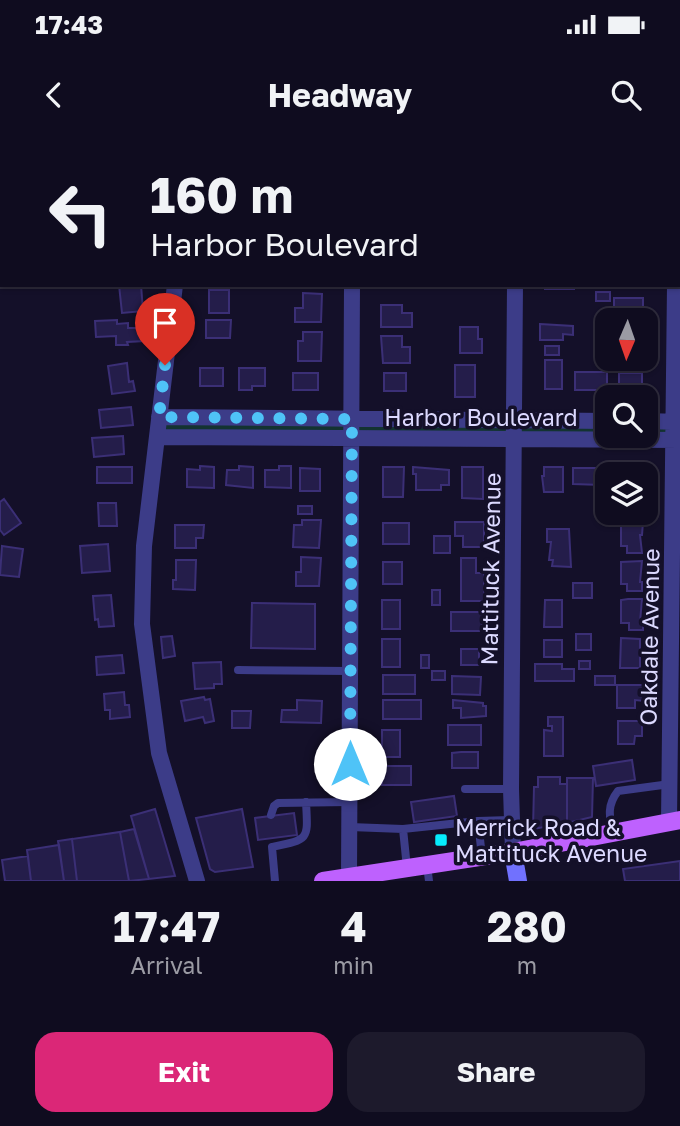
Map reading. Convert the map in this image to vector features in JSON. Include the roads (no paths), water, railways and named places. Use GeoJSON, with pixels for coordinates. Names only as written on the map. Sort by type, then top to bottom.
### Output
{"type":"FeatureCollection","features":[{"type":"Feature","properties":{"kind":"main road"},"geometry":{"type":"LineString","coordinates":[[323,881],[407,868],[428,873],[482,857],[675,821]]}},
{"type":"Feature","properties":{"kind":"street"},"geometry":{"type":"LineString","coordinates":[[175,287],[144,546],[142,625],[159,753],[197,881]]}},
{"type":"Feature","properties":{"kind":"street"},"geometry":{"type":"LineString","coordinates":[[349,879],[352,287]]}},
{"type":"Feature","properties":{"kind":"street","name":"Mattituck Avenue"},"geometry":{"type":"LineString","coordinates":[[513,852],[511,789],[514,287]]}},
{"type":"Feature","properties":{"kind":"street","name":"Oakdale Avenue"},"geometry":{"type":"LineString","coordinates":[[675,287],[677,440],[670,783],[675,821]]}},
{"type":"Feature","properties":{"kind":"street","name":"Harbor Boulevard"},"geometry":{"type":"LineString","coordinates":[[159,417],[595,421]]}},
{"type":"Feature","properties":{"kind":"street"},"geometry":{"type":"LineString","coordinates":[[658,421],[677,422]]}},
{"type":"Feature","properties":{"kind":"street","name":"Harbor Boulevard"},"geometry":{"type":"LineString","coordinates":[[157,437],[677,440]]}},
{"type":"Feature","properties":{"kind":"street"},"geometry":{"type":"LineString","coordinates":[[513,852],[518,881]]}},
{"type":"Feature","properties":{"kind":"lane"},"geometry":{"type":"LineString","coordinates":[[238,670],[350,671]]}},
{"type":"Feature","properties":{"kind":"lane"},"geometry":{"type":"LineString","coordinates":[[613,833],[610,805],[618,791],[670,783]]}},
{"type":"Feature","properties":{"kind":"lane"},"geometry":{"type":"LineString","coordinates":[[465,789],[511,789]]}},
{"type":"Feature","properties":{"kind":"lane"},"geometry":{"type":"LineString","coordinates":[[275,881],[272,843],[299,841],[304,838],[307,830],[306,802]]}},
{"type":"Feature","properties":{"kind":"lane"},"geometry":{"type":"LineString","coordinates":[[271,816],[278,803],[349,802]]}},
{"type":"Feature","properties":{"kind":"lane"},"geometry":{"type":"LineString","coordinates":[[349,827],[402,829],[512,820]]}},
{"type":"Feature","properties":{"kind":"lane"},"geometry":{"type":"LineString","coordinates":[[478,821],[482,857]]}},
{"type":"Feature","properties":{"kind":"lane"},"geometry":{"type":"LineString","coordinates":[[402,829],[407,868]]}},
{"type":"Feature","properties":{"kind":"place","name":"Merrick Road & Mattituck Avenue"},"geometry":{"type":"Point","coordinates":[441,840]}}]}
